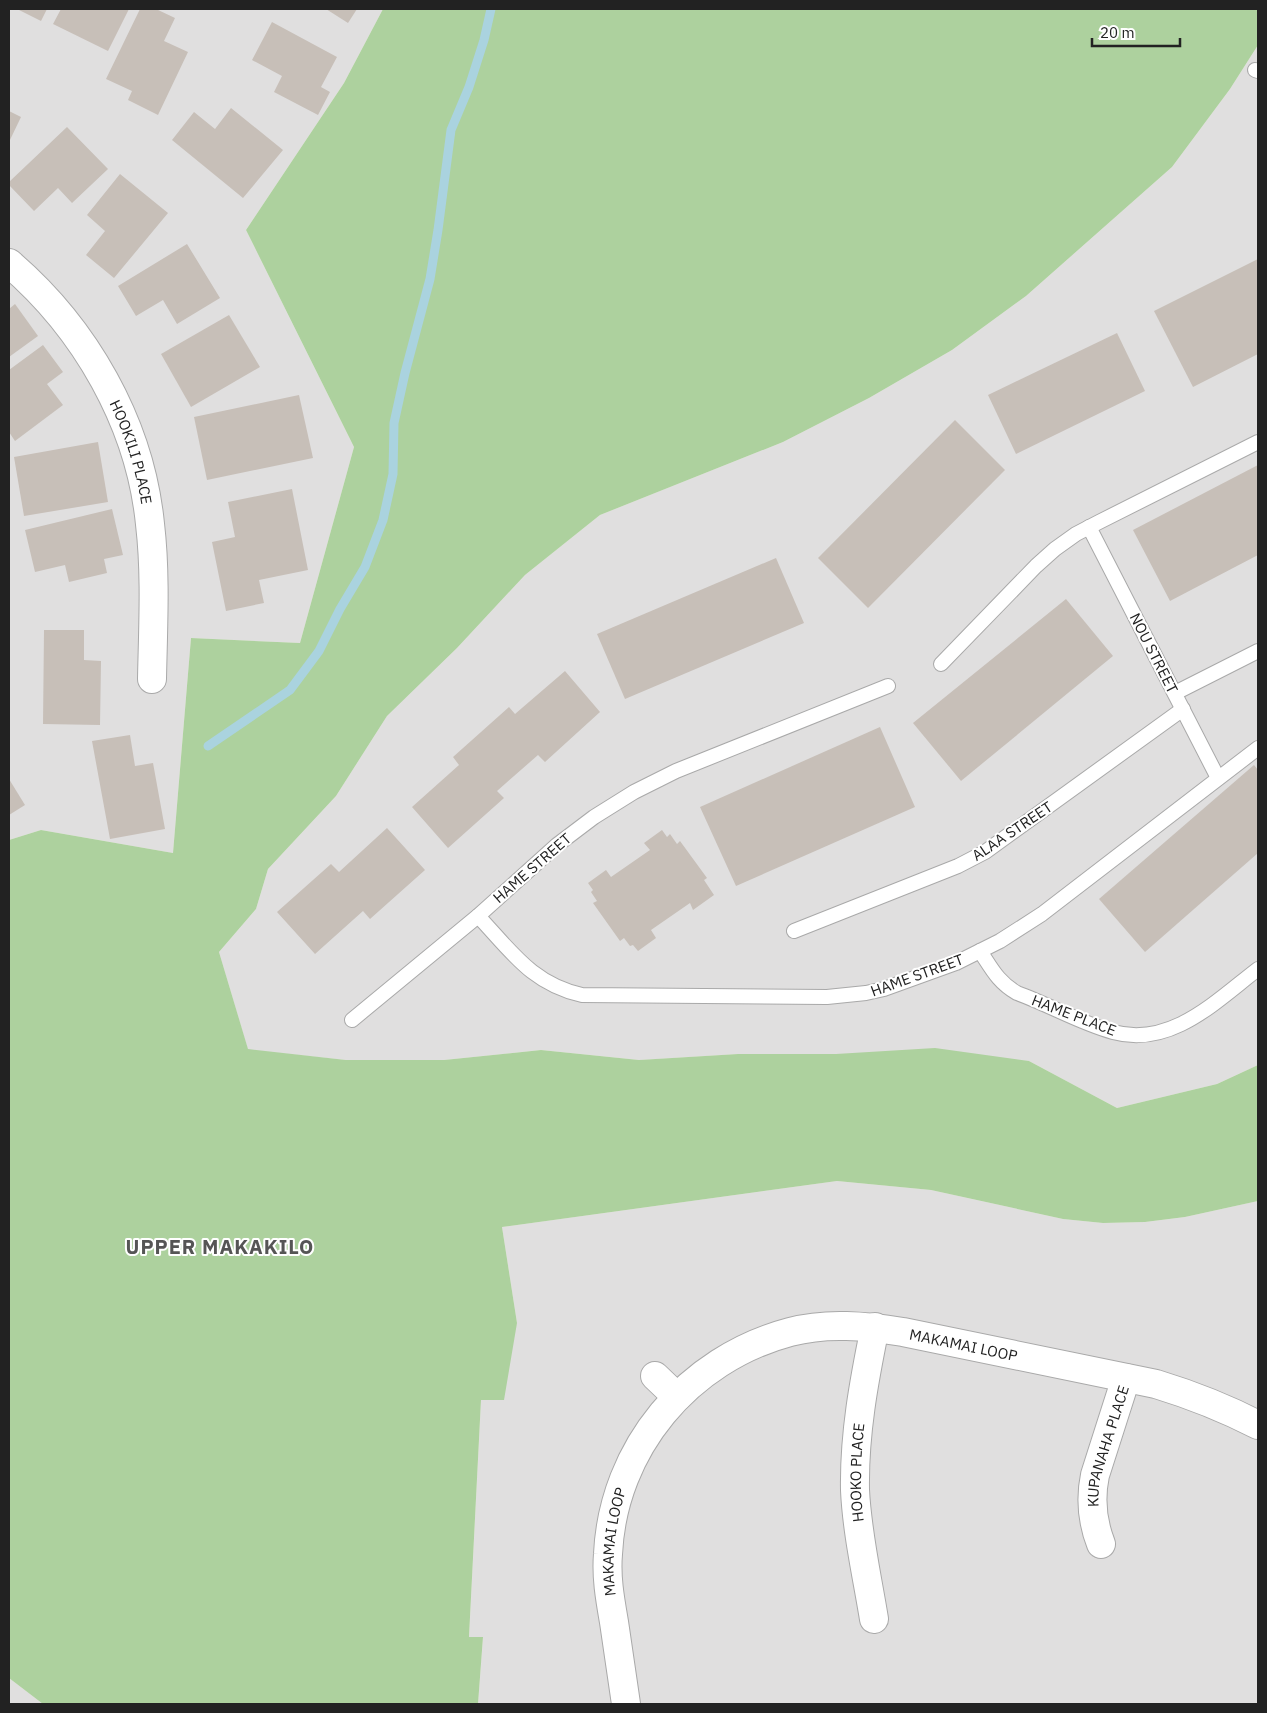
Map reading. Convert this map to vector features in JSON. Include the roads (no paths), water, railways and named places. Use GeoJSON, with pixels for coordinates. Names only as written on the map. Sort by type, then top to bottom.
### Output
{"type":"FeatureCollection","features":[{"type":"Feature","properties":{"kind":"street","name":"HOOKILI PLACE"},"geometry":{"type":"LineString","coordinates":[[9,263],[59,313],[86,350],[110,390],[128,432],[142,477],[150,522],[154,569],[152,679]]}},
{"type":"Feature","properties":{"kind":"street","name":"MAKAMAI LOOP"},"geometry":{"type":"LineString","coordinates":[[626,1704],[608,1582],[611,1526],[620,1490],[638,1447],[654,1423],[676,1397],[714,1365],[764,1340],[791,1332],[819,1327],[875,1327],[1156,1384],[1194,1395],[1230,1410],[1258,1426]]}},
{"type":"Feature","properties":{"kind":"street","name":"HOOKO PLACE"},"geometry":{"type":"LineString","coordinates":[[874,1619],[860,1535],[856,1490],[856,1445],[860,1401],[875,1327]]}},
{"type":"Feature","properties":{"kind":"street"},"geometry":{"type":"LineString","coordinates":[[655,1376],[676,1397]]}},
{"type":"Feature","properties":{"kind":"street","name":"KUPANAHA PLACE"},"geometry":{"type":"LineString","coordinates":[[1101,1544],[1092,1510],[1093,1487],[1126,1378]]}},
{"type":"Feature","properties":{"kind":"lane"},"geometry":{"type":"LineString","coordinates":[[941,664],[1036,566],[1055,549],[1089,528],[1258,442]]}},
{"type":"Feature","properties":{"kind":"lane","name":"NOU STREET"},"geometry":{"type":"LineString","coordinates":[[1089,528],[1218,778]]}},
{"type":"Feature","properties":{"kind":"lane"},"geometry":{"type":"LineString","coordinates":[[1175,693],[1258,652]]}},
{"type":"Feature","properties":{"kind":"lane","name":"HAME STREET"},"geometry":{"type":"LineString","coordinates":[[352,1020],[478,916],[557,845],[594,817],[634,792],[676,771],[888,686]]}},
{"type":"Feature","properties":{"kind":"lane","name":"ALAA STREET"},"geometry":{"type":"LineString","coordinates":[[794,930],[958,866],[985,852],[1183,709]]}},
{"type":"Feature","properties":{"kind":"lane","name":"HAME STREET"},"geometry":{"type":"LineString","coordinates":[[478,916],[525,967],[539,978],[560,989],[582,995],[847,996],[884,989],[956,963],[1000,941],[1042,914],[1258,748]]}},
{"type":"Feature","properties":{"kind":"lane","name":"HAME PLACE"},"geometry":{"type":"LineString","coordinates":[[980,951],[994,973],[1006,987],[1103,1028],[1126,1034],[1149,1034],[1171,1029],[1182,1024],[1202,1012],[1258,969]]}},
{"type":"Feature","properties":{"kind":"waterway"},"geometry":{"type":"LineString","coordinates":[[208,746],[290,690],[319,651],[340,609],[365,567],[383,520],[393,474],[394,423],[430,279],[451,130],[469,87],[484,40],[491,9]]}},
{"type":"Feature","properties":{"kind":"district","name":"UPPER MAKAKILO"},"geometry":{"type":"Point","coordinates":[220,1246]}}]}
